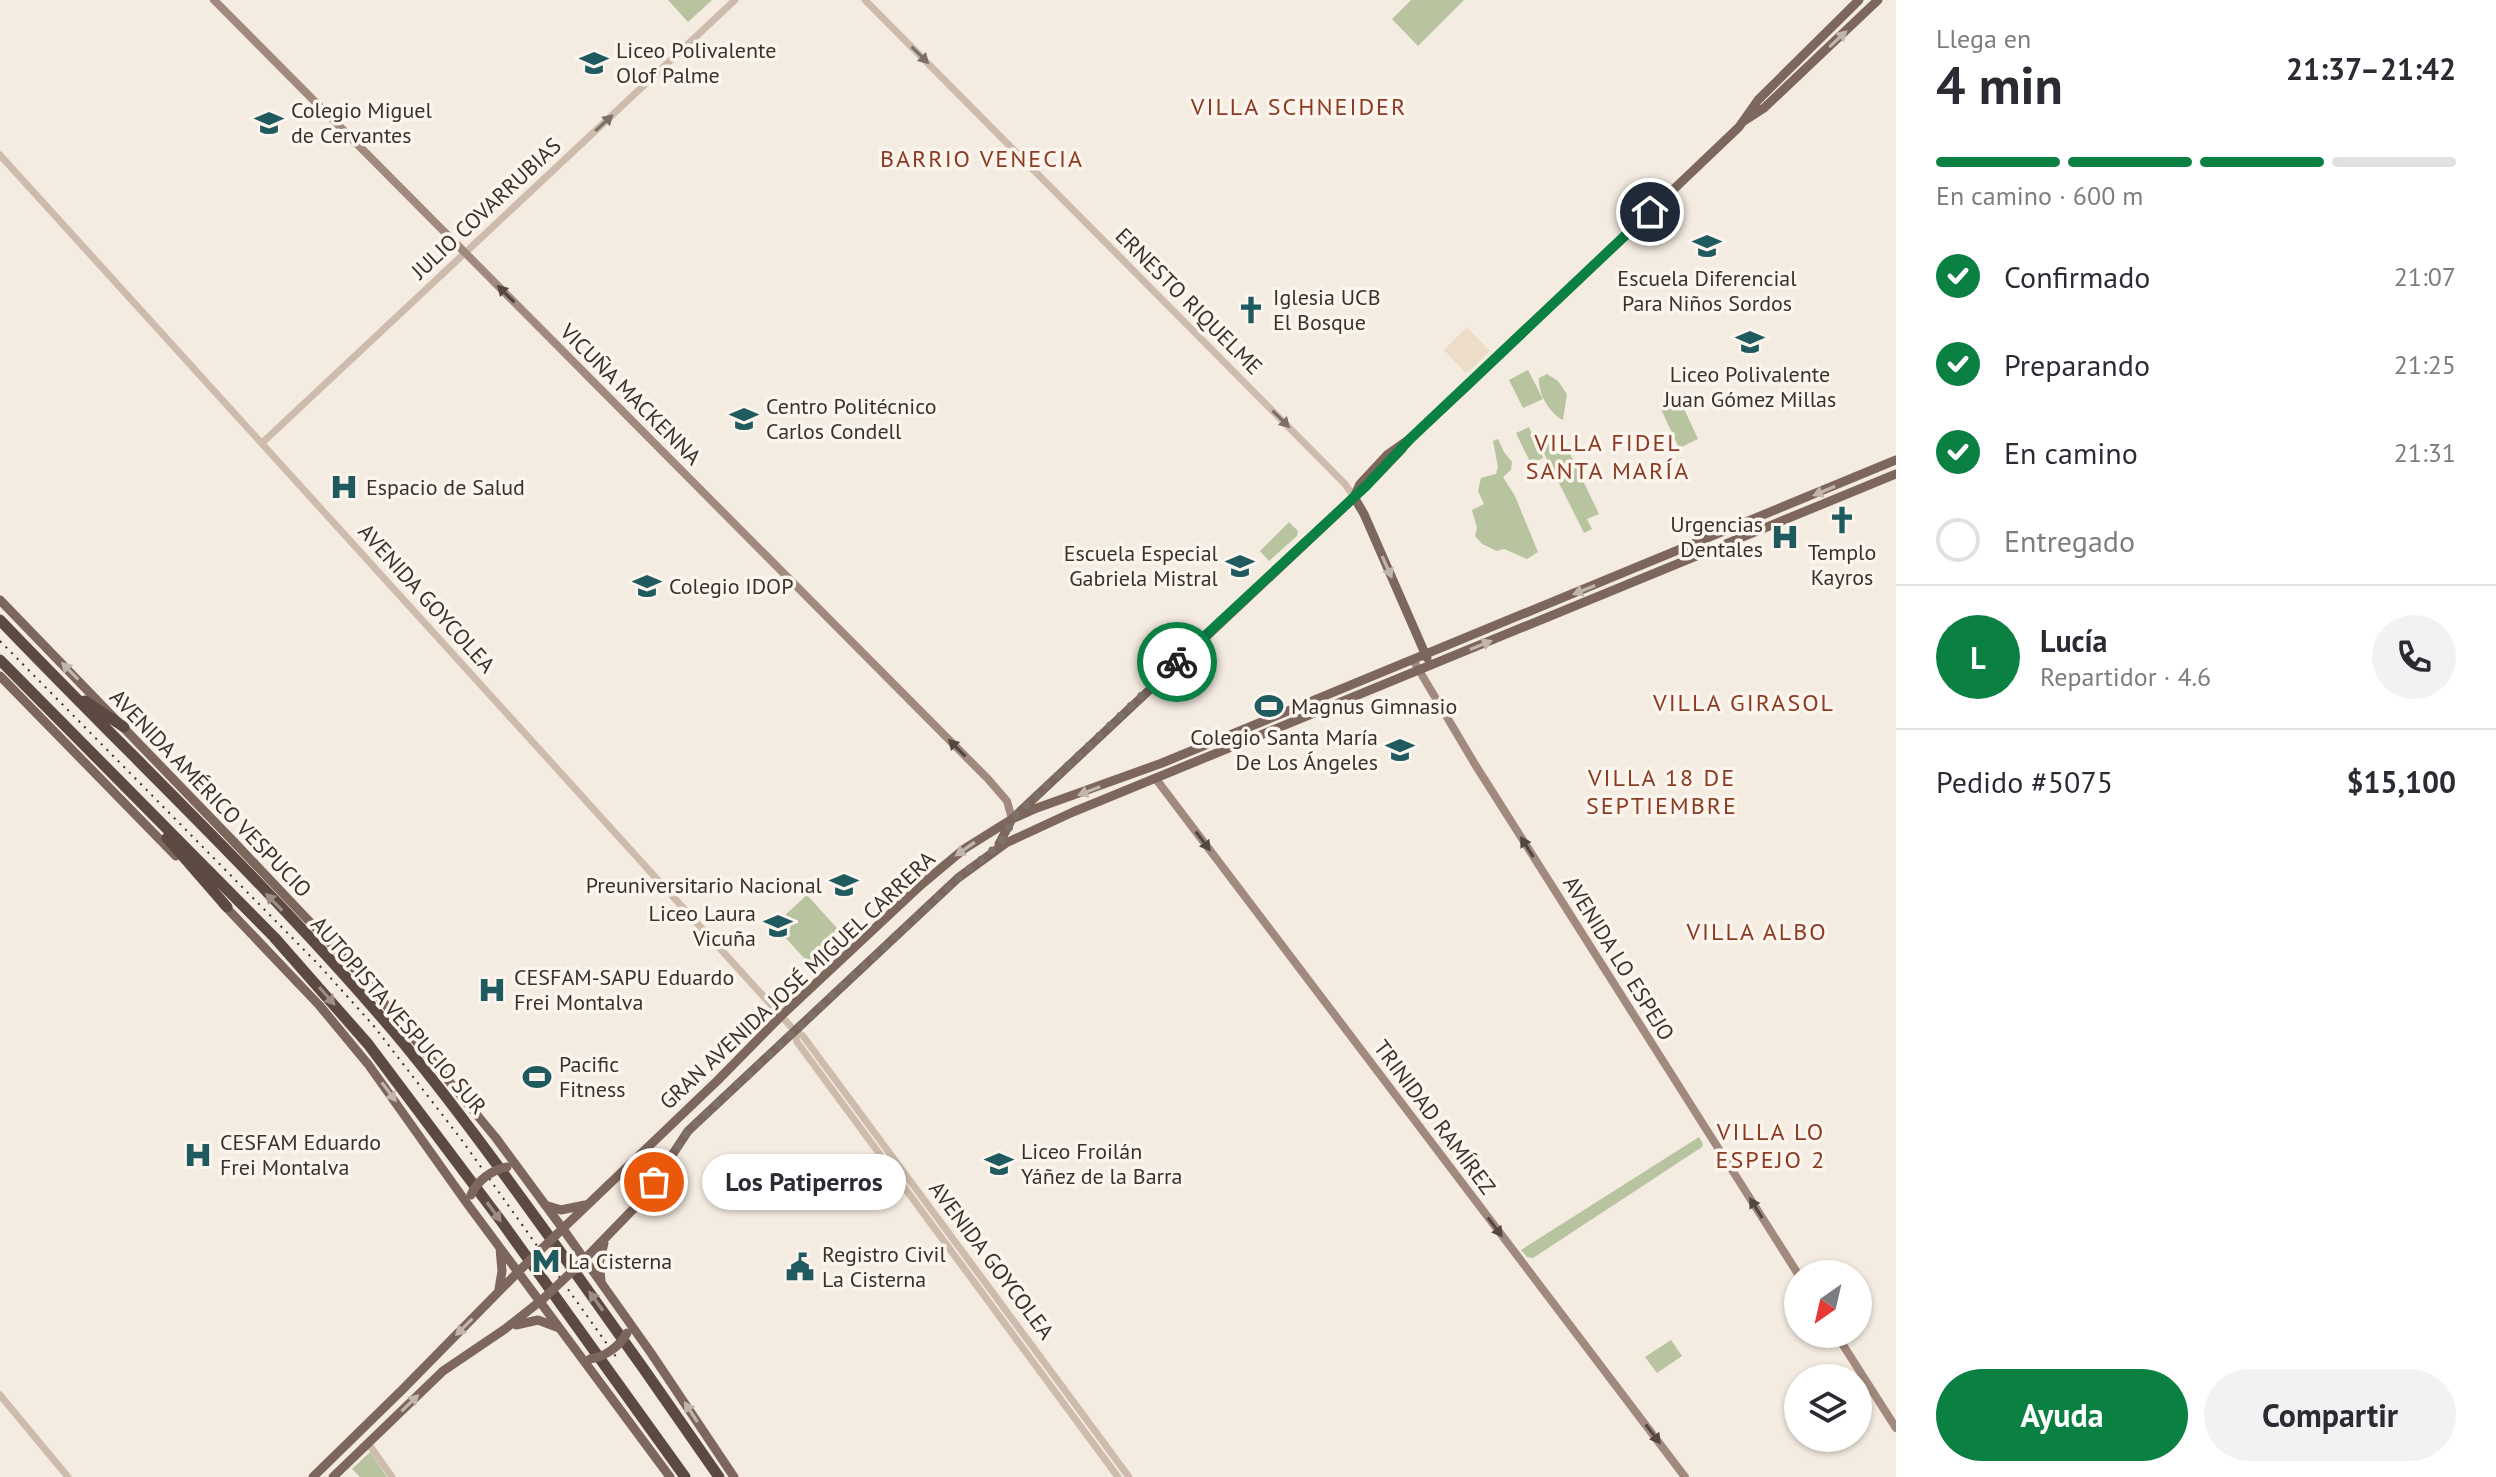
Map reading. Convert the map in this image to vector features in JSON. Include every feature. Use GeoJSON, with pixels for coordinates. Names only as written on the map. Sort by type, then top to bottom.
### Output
{"type":"FeatureCollection","features":[{"type":"Feature","properties":{"kind":"highway","name":"AUTOPISTA VESPUCIO SUR"},"geometry":{"type":"LineString","coordinates":[[0,620],[326,956],[394,1032],[472,1130],[719,1477]]}},
{"type":"Feature","properties":{"kind":"highway","name":"AUTOPISTA VESPUCIO SUR"},"geometry":{"type":"LineString","coordinates":[[0,660],[283,947],[380,1059],[685,1477]]}},
{"type":"Feature","properties":{"kind":"highway"},"geometry":{"type":"LineString","coordinates":[[63,686],[124,727]]}},
{"type":"Feature","properties":{"kind":"highway"},"geometry":{"type":"LineString","coordinates":[[99,758],[227,907]]}},
{"type":"Feature","properties":{"kind":"main road","name":"VICUÑA MACKENNA"},"geometry":{"type":"LineString","coordinates":[[214,0],[988,779],[1007,801],[1012,819]]}},
{"type":"Feature","properties":{"kind":"main road"},"geometry":{"type":"LineString","coordinates":[[1744,121],[1758,100],[1859,0]]}},
{"type":"Feature","properties":{"kind":"main road"},"geometry":{"type":"LineString","coordinates":[[995,850],[1012,819],[1354,497],[1360,484],[1387,455],[1411,438],[1744,121],[1764,108],[1878,0]]}},
{"type":"Feature","properties":{"kind":"main road","name":"GRAN AVENIDA JOSÉ MIGUEL CARRERA"},"geometry":{"type":"LineString","coordinates":[[313,1477],[782,1015],[933,873],[964,849],[1012,819],[1037,808],[1162,763],[1896,460]]}},
{"type":"Feature","properties":{"kind":"main road","name":"GRAN AVENIDA JOSÉ MIGUEL CARRERA"},"geometry":{"type":"LineString","coordinates":[[333,1477],[443,1371],[505,1329],[582,1263],[643,1199],[688,1131],[958,878],[995,850],[1029,831],[1896,474]]}},
{"type":"Feature","properties":{"kind":"main road","name":"ERNESTO RIQUELME"},"geometry":{"type":"LineString","coordinates":[[1354,497],[1431,666]]}},
{"type":"Feature","properties":{"kind":"main road","name":"AVENIDA AMÉRICO VESPUCIO"},"geometry":{"type":"LineString","coordinates":[[0,600],[364,979],[426,1052],[520,1171],[582,1263],[601,1282],[734,1477]]}},
{"type":"Feature","properties":{"kind":"main road","name":"AVENIDA LO ESPEJO"},"geometry":{"type":"LineString","coordinates":[[1413,660],[1484,779],[1789,1260]]}},
{"type":"Feature","properties":{"kind":"main road"},"geometry":{"type":"LineString","coordinates":[[0,676],[227,907],[352,1044],[470,1200],[499,1245],[521,1269],[559,1328],[670,1477]]}},
{"type":"Feature","properties":{"kind":"main road"},"geometry":{"type":"LineString","coordinates":[[1156,779],[1162,763]]}},
{"type":"Feature","properties":{"kind":"main road","name":"TRINIDAD RAMÍREZ"},"geometry":{"type":"LineString","coordinates":[[1156,779],[1685,1477]]}},
{"type":"Feature","properties":{"kind":"main road"},"geometry":{"type":"LineString","coordinates":[[470,1200],[481,1181],[495,1171],[507,1167],[520,1171]]}},
{"type":"Feature","properties":{"kind":"main road"},"geometry":{"type":"LineString","coordinates":[[545,1205],[565,1210],[588,1204]]}},
{"type":"Feature","properties":{"kind":"main road"},"geometry":{"type":"LineString","coordinates":[[601,1282],[599,1264],[605,1240]]}},
{"type":"Feature","properties":{"kind":"main road"},"geometry":{"type":"LineString","coordinates":[[497,1293],[502,1271],[499,1245]]}},
{"type":"Feature","properties":{"kind":"main road"},"geometry":{"type":"LineString","coordinates":[[505,1329],[532,1320],[559,1328]]}},
{"type":"Feature","properties":{"kind":"main road"},"geometry":{"type":"LineString","coordinates":[[585,1359],[604,1355],[622,1341],[629,1321]]}},
{"type":"Feature","properties":{"kind":"main road"},"geometry":{"type":"LineString","coordinates":[[1845,1348],[1896,1428]]}},
{"type":"Feature","properties":{"kind":"main road"},"geometry":{"type":"LineString","coordinates":[[368,1443],[370,1422]]}},
{"type":"Feature","properties":{"kind":"street","name":"JULIO COVARRUBIAS"},"geometry":{"type":"LineString","coordinates":[[262,443],[735,0]]}},
{"type":"Feature","properties":{"kind":"street","name":"ERNESTO RIQUELME"},"geometry":{"type":"LineString","coordinates":[[865,0],[1324,462],[1354,497]]}},
{"type":"Feature","properties":{"kind":"street","name":"AVENIDA GOYCOLEA"},"geometry":{"type":"LineString","coordinates":[[0,155],[794,1030],[803,1036],[1129,1477]]}},
{"type":"Feature","properties":{"kind":"street","name":"AVENIDA GOYCOLEA"},"geometry":{"type":"LineString","coordinates":[[794,1030],[797,1042],[1118,1477]]}},
{"type":"Feature","properties":{"kind":"street"},"geometry":{"type":"LineString","coordinates":[[0,1395],[68,1477]]}},
{"type":"Feature","properties":{"kind":"street"},"geometry":{"type":"LineString","coordinates":[[368,1443],[392,1477]]}},
{"type":"Feature","properties":{"kind":"green space"},"geometry":{"type":"Polygon","coordinates":[[[668,0],[712,0],[688,22],[668,0]]]}},
{"type":"Feature","properties":{"kind":"green space"},"geometry":{"type":"Polygon","coordinates":[[[1411,0],[1464,0],[1418,46],[1392,19],[1411,0]]]}},
{"type":"Feature","properties":{"kind":"green space"},"geometry":{"type":"Polygon","coordinates":[[[1528,370],[1543,399],[1523,408],[1509,380],[1528,370]]]}},
{"type":"Feature","properties":{"kind":"green space"},"geometry":{"type":"Polygon","coordinates":[[[1547,374],[1558,381],[1567,394],[1563,420],[1553,413],[1542,396],[1539,378],[1547,374]]]}},
{"type":"Feature","properties":{"kind":"green space"},"geometry":{"type":"Polygon","coordinates":[[[1679,398],[1698,439],[1679,448],[1660,407],[1679,398]]]}},
{"type":"Feature","properties":{"kind":"green space"},"geometry":{"type":"Polygon","coordinates":[[[1529,427],[1543,458],[1531,464],[1516,433],[1529,427]]]}},
{"type":"Feature","properties":{"kind":"green space"},"geometry":{"type":"Polygon","coordinates":[[[1562,437],[1599,514],[1587,519],[1592,529],[1584,533],[1541,447],[1562,437]]]}},
{"type":"Feature","properties":{"kind":"green space"},"geometry":{"type":"Polygon","coordinates":[[[1498,439],[1512,462],[1511,470],[1503,477],[1515,496],[1538,552],[1527,559],[1504,549],[1497,551],[1482,544],[1475,536],[1477,528],[1472,510],[1484,504],[1478,491],[1481,478],[1496,474],[1498,467],[1493,441],[1498,439]]]}},
{"type":"Feature","properties":{"kind":"green space"},"geometry":{"type":"Polygon","coordinates":[[[1289,522],[1298,531],[1297,536],[1269,561],[1260,551],[1289,522]]]}},
{"type":"Feature","properties":{"kind":"green space"},"geometry":{"type":"Polygon","coordinates":[[[807,895],[846,938],[813,968],[774,925],[807,895]]]}},
{"type":"Feature","properties":{"kind":"green space"},"geometry":{"type":"Polygon","coordinates":[[[1699,1137],[1702,1147],[1533,1258],[1527,1257],[1521,1250],[1699,1137]]]}},
{"type":"Feature","properties":{"kind":"green space"},"geometry":{"type":"Polygon","coordinates":[[[1671,1340],[1682,1356],[1657,1373],[1645,1357],[1671,1340]]]}},
{"type":"Feature","properties":{"kind":"green space"},"geometry":{"type":"Polygon","coordinates":[[[370,1452],[387,1477],[360,1477],[352,1469],[370,1452]]]}},
{"type":"Feature","properties":{"kind":"shaded area"},"geometry":{"type":"Polygon","coordinates":[[[1467,327],[1490,351],[1465,372],[1444,350],[1467,327]]]}},
{"type":"Feature","properties":{"kind":"railway"},"geometry":{"type":"LineString","coordinates":[[0,641],[318,964],[373,1025],[461,1139],[617,1358]]}},
{"type":"Feature","properties":{"kind":"way so far"},"geometry":{"type":"LineString","coordinates":[[654,1182],[688,1131],[958,878],[995,850],[1012,819],[1177,662]]}},
{"type":"Feature","properties":{"kind":"place","name":"Liceo Polivalente Olof Palme"},"geometry":{"type":"Point","coordinates":[594,63]}},
{"type":"Feature","properties":{"kind":"place","name":"Colegio Miguel de Cervantes"},"geometry":{"type":"Point","coordinates":[269,123]}},
{"type":"Feature","properties":{"kind":"place","name":"Escuela Diferencial Para Niños Sordos"},"geometry":{"type":"Point","coordinates":[1707,246]}},
{"type":"Feature","properties":{"kind":"place","name":"Iglesia UCB El Bosque"},"geometry":{"type":"Point","coordinates":[1251,310]}},
{"type":"Feature","properties":{"kind":"place","name":"Liceo Polivalente Juan Gómez Millas"},"geometry":{"type":"Point","coordinates":[1750,342]}},
{"type":"Feature","properties":{"kind":"place","name":"Centro Politécnico Carlos Condell"},"geometry":{"type":"Point","coordinates":[744,419]}},
{"type":"Feature","properties":{"kind":"place","name":"Espacio de Salud"},"geometry":{"type":"Point","coordinates":[344,487]}},
{"type":"Feature","properties":{"kind":"place","name":"Templo Kayros"},"geometry":{"type":"Point","coordinates":[1842,520]}},
{"type":"Feature","properties":{"kind":"place","name":"Urgencias Dentales"},"geometry":{"type":"Point","coordinates":[1785,537]}},
{"type":"Feature","properties":{"kind":"place","name":"Escuela Especial Gabriela Mistral"},"geometry":{"type":"Point","coordinates":[1240,566]}},
{"type":"Feature","properties":{"kind":"place","name":"Colegio IDOP"},"geometry":{"type":"Point","coordinates":[647,586]}},
{"type":"Feature","properties":{"kind":"place","name":"Magnus Gimnasio"},"geometry":{"type":"Point","coordinates":[1269,706]}},
{"type":"Feature","properties":{"kind":"place","name":"Colegio Santa María De Los Ángeles"},"geometry":{"type":"Point","coordinates":[1400,750]}},
{"type":"Feature","properties":{"kind":"place","name":"Preuniversitario Nacional"},"geometry":{"type":"Point","coordinates":[844,885]}},
{"type":"Feature","properties":{"kind":"place","name":"Liceo Laura Vicuña"},"geometry":{"type":"Point","coordinates":[778,926]}},
{"type":"Feature","properties":{"kind":"place","name":"CESFAM-SAPU Eduardo Frei Montalva"},"geometry":{"type":"Point","coordinates":[492,990]}},
{"type":"Feature","properties":{"kind":"place","name":"Pacific Fitness"},"geometry":{"type":"Point","coordinates":[537,1077]}},
{"type":"Feature","properties":{"kind":"place","name":"CESFAM Eduardo Frei Montalva"},"geometry":{"type":"Point","coordinates":[198,1155]}},
{"type":"Feature","properties":{"kind":"place","name":"Liceo Froilán Yáñez de la Barra"},"geometry":{"type":"Point","coordinates":[999,1164]}},
{"type":"Feature","properties":{"kind":"place","name":"Los Patiperros"},"geometry":{"type":"Point","coordinates":[654,1182]}},
{"type":"Feature","properties":{"kind":"place","name":"La Cisterna"},"geometry":{"type":"Point","coordinates":[546,1261]}},
{"type":"Feature","properties":{"kind":"place","name":"Registro Civil La Cisterna"},"geometry":{"type":"Point","coordinates":[800,1267]}},
{"type":"Feature","properties":{"kind":"district","name":"VILLA SCHNEIDER"},"geometry":{"type":"Point","coordinates":[1299,106]}},
{"type":"Feature","properties":{"kind":"district","name":"BARRIO VENECIA"},"geometry":{"type":"Point","coordinates":[982,158]}},
{"type":"Feature","properties":{"kind":"district","name":"VILLA FIDEL SANTA MARÍA"},"geometry":{"type":"Point","coordinates":[1608,456]}},
{"type":"Feature","properties":{"kind":"district","name":"VILLA GIRASOL"},"geometry":{"type":"Point","coordinates":[1744,702]}},
{"type":"Feature","properties":{"kind":"district","name":"VILLA 18 DE SEPTIEMBRE"},"geometry":{"type":"Point","coordinates":[1662,791]}},
{"type":"Feature","properties":{"kind":"district","name":"VILLA ALBO"},"geometry":{"type":"Point","coordinates":[1757,931]}},
{"type":"Feature","properties":{"kind":"district","name":"VILLA LO ESPEJO 2"},"geometry":{"type":"Point","coordinates":[1771,1145]}},
{"type":"Feature","properties":{"kind":"route"},"geometry":{"type":"LineString","coordinates":[[1177,662],[1366,486],[1411,438],[1650,212]]}}]}
